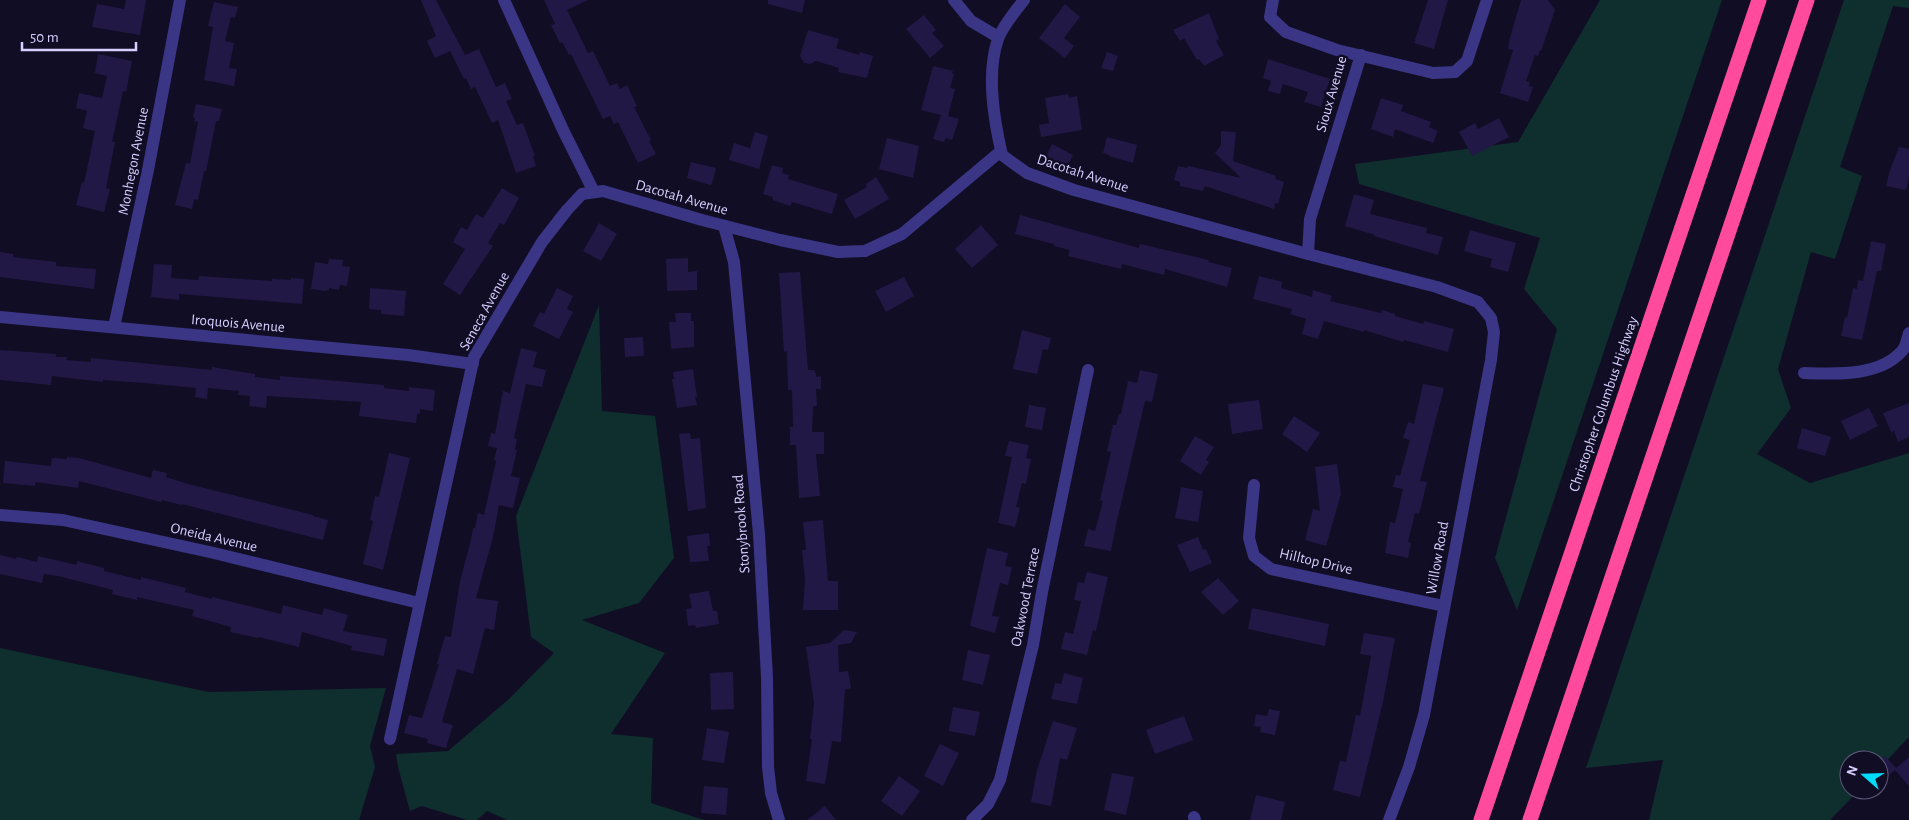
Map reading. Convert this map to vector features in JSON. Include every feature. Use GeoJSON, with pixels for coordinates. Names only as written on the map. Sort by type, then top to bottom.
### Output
{"type":"FeatureCollection","features":[{"type":"Feature","properties":{"kind":"highway","name":"Christopher Columbus Highway"},"geometry":{"type":"LineString","coordinates":[[1481,820],[1759,0]]}},
{"type":"Feature","properties":{"kind":"highway"},"geometry":{"type":"LineString","coordinates":[[1530,820],[1807,0]]}},
{"type":"Feature","properties":{"kind":"street","name":"Monhegon Avenue"},"geometry":{"type":"LineString","coordinates":[[114,327],[148,170],[180,0]]}},
{"type":"Feature","properties":{"kind":"street"},"geometry":{"type":"LineString","coordinates":[[504,0],[563,130],[594,192]]}},
{"type":"Feature","properties":{"kind":"street"},"geometry":{"type":"LineString","coordinates":[[954,0],[971,21],[998,38]]}},
{"type":"Feature","properties":{"kind":"street"},"geometry":{"type":"LineString","coordinates":[[1001,151],[994,108],[993,65],[998,38],[1024,0]]}},
{"type":"Feature","properties":{"kind":"street","name":"Sioux Avenue"},"geometry":{"type":"LineString","coordinates":[[1272,0],[1270,17],[1286,32],[1337,50],[1361,55],[1310,219],[1308,254]]}},
{"type":"Feature","properties":{"kind":"street"},"geometry":{"type":"LineString","coordinates":[[1361,55],[1433,73],[1455,72],[1467,61],[1487,0]]}},
{"type":"Feature","properties":{"kind":"street","name":"Dacotah Avenue"},"geometry":{"type":"LineString","coordinates":[[594,192],[603,191],[632,198],[724,226],[780,240],[838,252],[865,251],[902,234],[1001,151],[1002,155],[1026,173],[1074,190],[1437,287],[1478,302]]}},
{"type":"Feature","properties":{"kind":"street","name":"Seneca Avenue"},"geometry":{"type":"LineString","coordinates":[[390,739],[474,357],[542,242],[582,194],[594,192]]}},
{"type":"Feature","properties":{"kind":"street","name":"Stonybrook Road"},"geometry":{"type":"LineString","coordinates":[[724,226],[734,262],[756,504],[767,677],[768,767],[771,793],[779,820]]}},
{"type":"Feature","properties":{"kind":"street","name":"Willow Road"},"geometry":{"type":"LineString","coordinates":[[1388,820],[1409,767],[1424,715],[1492,360],[1494,332],[1491,318],[1478,302]]}},
{"type":"Feature","properties":{"kind":"street","name":"Iroquois Avenue"},"geometry":{"type":"LineString","coordinates":[[0,317],[408,355],[473,364]]}},
{"type":"Feature","properties":{"kind":"street"},"geometry":{"type":"LineString","coordinates":[[1804,373],[1851,374],[1886,364],[1903,351],[1909,333]]}},
{"type":"Feature","properties":{"kind":"street","name":"Oakwood Terrace"},"geometry":{"type":"LineString","coordinates":[[972,820],[988,804],[1000,780],[1033,645],[1042,592],[1088,370]]}},
{"type":"Feature","properties":{"kind":"street","name":"Hilltop Drive"},"geometry":{"type":"LineString","coordinates":[[1254,486],[1250,538],[1254,556],[1271,569],[1444,606]]}},
{"type":"Feature","properties":{"kind":"street","name":"Oneida Avenue"},"geometry":{"type":"LineString","coordinates":[[0,515],[63,520],[214,553],[419,603]]}},
{"type":"Feature","properties":{"kind":"green space"},"geometry":{"type":"Polygon","coordinates":[[[1600,0],[1722,0],[1517,610],[1495,558],[1557,329],[1524,289],[1540,238],[1359,184],[1355,164],[1518,142],[1600,0]]]}},
{"type":"Feature","properties":{"kind":"green space"},"geometry":{"type":"Polygon","coordinates":[[[1844,0],[1909,0],[1909,8],[1893,6],[1840,167],[1862,176],[1835,259],[1811,252],[1778,369],[1791,408],[1757,454],[1810,483],[1909,453],[1909,737],[1889,758],[1889,750],[1839,750],[1839,800],[1849,800],[1830,820],[1649,820],[1663,760],[1586,768],[1844,0]]]}},
{"type":"Feature","properties":{"kind":"green space"},"geometry":{"type":"Polygon","coordinates":[[[599,305],[602,411],[655,416],[674,558],[639,603],[582,620],[665,653],[611,734],[653,738],[651,803],[704,820],[507,820],[487,811],[477,820],[467,820],[422,806],[410,811],[396,754],[448,751],[509,699],[554,653],[531,637],[516,516],[599,305]]]}},
{"type":"Feature","properties":{"kind":"green space"},"geometry":{"type":"Polygon","coordinates":[[[0,648],[209,692],[386,688],[370,746],[375,767],[359,820],[0,820],[0,648]]]}},
{"type":"Feature","properties":{"kind":"building"},"geometry":{"type":"Polygon","coordinates":[[[126,0],[146,0],[140,35],[92,27],[97,4],[124,9],[126,0]]]}},
{"type":"Feature","properties":{"kind":"building"},"geometry":{"type":"Polygon","coordinates":[[[421,0],[436,0],[465,55],[479,49],[496,87],[505,83],[512,99],[506,101],[517,125],[523,123],[535,156],[533,156],[536,166],[516,173],[498,120],[492,123],[475,87],[471,89],[466,78],[464,79],[450,51],[435,58],[427,41],[436,36],[421,0]]]}},
{"type":"Feature","properties":{"kind":"building"},"geometry":{"type":"Polygon","coordinates":[[[544,0],[588,0],[567,10],[588,53],[593,51],[610,86],[617,83],[620,89],[627,85],[637,106],[634,107],[656,154],[638,163],[618,122],[614,124],[610,116],[603,119],[571,54],[569,55],[562,42],[560,43],[551,25],[555,24],[544,0]]]}},
{"type":"Feature","properties":{"kind":"building"},"geometry":{"type":"Polygon","coordinates":[[[768,0],[805,0],[802,13],[768,4],[768,0]]]}},
{"type":"Feature","properties":{"kind":"building"},"geometry":{"type":"Polygon","coordinates":[[[1428,0],[1448,0],[1434,49],[1414,43],[1428,0]]]}},
{"type":"Feature","properties":{"kind":"building"},"geometry":{"type":"Polygon","coordinates":[[[1521,0],[1548,0],[1555,10],[1541,51],[1538,56],[1535,55],[1526,81],[1530,82],[1529,86],[1533,87],[1528,102],[1500,93],[1513,50],[1508,49],[1509,41],[1521,0]]]}},
{"type":"Feature","properties":{"kind":"building"},"geometry":{"type":"Polygon","coordinates":[[[214,2],[238,7],[235,18],[231,17],[225,41],[234,43],[229,68],[237,69],[234,86],[204,80],[213,27],[208,26],[214,2]]]}},
{"type":"Feature","properties":{"kind":"building"},"geometry":{"type":"Polygon","coordinates":[[[1065,4],[1080,17],[1064,38],[1074,46],[1065,58],[1039,38],[1065,4]]]}},
{"type":"Feature","properties":{"kind":"building"},"geometry":{"type":"Polygon","coordinates":[[[1209,13],[1219,39],[1216,41],[1224,55],[1204,66],[1199,59],[1197,60],[1184,38],[1180,41],[1173,30],[1209,13]]]}},
{"type":"Feature","properties":{"kind":"building"},"geometry":{"type":"Polygon","coordinates":[[[924,15],[936,30],[932,33],[944,46],[930,58],[906,29],[924,15]]]}},
{"type":"Feature","properties":{"kind":"building"},"geometry":{"type":"Polygon","coordinates":[[[808,30],[839,39],[836,48],[859,55],[860,52],[873,56],[867,78],[838,72],[839,68],[816,61],[810,64],[804,63],[800,56],[808,30]]]}},
{"type":"Feature","properties":{"kind":"building"},"geometry":{"type":"Polygon","coordinates":[[[1107,52],[1118,56],[1113,71],[1101,68],[1107,52]]]}},
{"type":"Feature","properties":{"kind":"building"},"geometry":{"type":"Polygon","coordinates":[[[98,54],[132,61],[126,92],[123,91],[112,142],[115,142],[106,188],[110,189],[104,212],[76,205],[82,182],[84,183],[95,131],[83,128],[87,111],[76,108],[79,93],[102,98],[107,76],[95,73],[98,54]]]}},
{"type":"Feature","properties":{"kind":"building"},"geometry":{"type":"Polygon","coordinates":[[[1268,59],[1330,79],[1321,107],[1304,102],[1308,92],[1283,84],[1280,94],[1268,91],[1271,81],[1263,78],[1268,59]]]}},
{"type":"Feature","properties":{"kind":"building"},"geometry":{"type":"Polygon","coordinates":[[[933,66],[953,71],[952,73],[954,74],[950,88],[955,89],[948,116],[959,119],[952,140],[946,138],[944,142],[933,139],[941,115],[921,110],[933,66]]]}},
{"type":"Feature","properties":{"kind":"building"},"geometry":{"type":"Polygon","coordinates":[[[1068,94],[1069,98],[1077,96],[1082,130],[1041,137],[1039,125],[1049,123],[1045,98],[1068,94]]]}},
{"type":"Feature","properties":{"kind":"building"},"geometry":{"type":"Polygon","coordinates":[[[1381,98],[1403,105],[1401,111],[1431,122],[1429,127],[1438,131],[1433,143],[1395,129],[1393,137],[1371,129],[1381,98]]]}},
{"type":"Feature","properties":{"kind":"building"},"geometry":{"type":"Polygon","coordinates":[[[196,104],[222,109],[219,121],[216,121],[198,200],[194,199],[192,209],[175,205],[186,163],[190,164],[198,122],[194,121],[195,118],[193,117],[196,104]]]}},
{"type":"Feature","properties":{"kind":"building"},"geometry":{"type":"Polygon","coordinates":[[[1499,118],[1509,137],[1472,156],[1459,132],[1475,123],[1478,129],[1499,118]]]}},
{"type":"Feature","properties":{"kind":"building"},"geometry":{"type":"Polygon","coordinates":[[[1221,131],[1236,132],[1233,161],[1276,176],[1275,179],[1284,182],[1278,204],[1275,203],[1274,209],[1205,186],[1203,191],[1180,186],[1180,182],[1174,180],[1178,166],[1187,168],[1188,166],[1241,178],[1215,153],[1221,145],[1221,131]]]}},
{"type":"Feature","properties":{"kind":"building"},"geometry":{"type":"Polygon","coordinates":[[[755,132],[768,136],[759,169],[729,160],[734,143],[750,148],[755,132]]]}},
{"type":"Feature","properties":{"kind":"building"},"geometry":{"type":"Polygon","coordinates":[[[1107,137],[1137,145],[1133,163],[1103,153],[1107,137]]]}},
{"type":"Feature","properties":{"kind":"building"},"geometry":{"type":"Polygon","coordinates":[[[887,138],[919,146],[913,178],[879,169],[887,138]]]}},
{"type":"Feature","properties":{"kind":"building"},"geometry":{"type":"Polygon","coordinates":[[[1052,144],[1073,155],[1064,174],[1043,163],[1052,144]]]}},
{"type":"Feature","properties":{"kind":"building"},"geometry":{"type":"Polygon","coordinates":[[[1899,147],[1909,149],[1909,176],[1906,190],[1886,186],[1899,147]]]}},
{"type":"Feature","properties":{"kind":"building"},"geometry":{"type":"Polygon","coordinates":[[[691,162],[716,168],[712,184],[687,178],[691,162]]]}},
{"type":"Feature","properties":{"kind":"building"},"geometry":{"type":"Polygon","coordinates":[[[772,165],[783,168],[782,173],[789,175],[788,179],[838,194],[832,214],[792,202],[790,206],[763,194],[772,165]]]}},
{"type":"Feature","properties":{"kind":"building"},"geometry":{"type":"Polygon","coordinates":[[[876,177],[889,199],[855,219],[844,200],[867,187],[866,184],[876,177]]]}},
{"type":"Feature","properties":{"kind":"building"},"geometry":{"type":"Polygon","coordinates":[[[502,188],[519,198],[504,225],[500,223],[488,243],[493,246],[460,295],[443,284],[465,249],[453,242],[461,227],[467,230],[476,214],[483,218],[502,188]]]}},
{"type":"Feature","properties":{"kind":"building"},"geometry":{"type":"Polygon","coordinates":[[[1354,194],[1374,200],[1370,214],[1427,228],[1426,233],[1443,237],[1438,255],[1345,226],[1354,194]]]}},
{"type":"Feature","properties":{"kind":"building"},"geometry":{"type":"Polygon","coordinates":[[[1020,215],[1139,248],[1140,244],[1209,260],[1208,262],[1232,268],[1227,287],[1165,269],[1164,275],[1122,264],[1121,269],[1068,256],[1070,250],[1015,234],[1020,215]]]}},
{"type":"Feature","properties":{"kind":"building"},"geometry":{"type":"Polygon","coordinates":[[[599,223],[617,234],[601,261],[583,251],[599,223]]]}},
{"type":"Feature","properties":{"kind":"building"},"geometry":{"type":"Polygon","coordinates":[[[981,225],[998,245],[972,268],[955,249],[981,225]]]}},
{"type":"Feature","properties":{"kind":"building"},"geometry":{"type":"Polygon","coordinates":[[[1470,230],[1516,243],[1508,272],[1490,267],[1492,259],[1464,251],[1470,230]]]}},
{"type":"Feature","properties":{"kind":"building"},"geometry":{"type":"Polygon","coordinates":[[[1871,241],[1886,244],[1881,271],[1877,271],[1862,340],[1841,336],[1853,288],[1857,289],[1858,280],[1863,281],[1871,241]]]}},
{"type":"Feature","properties":{"kind":"building"},"geometry":{"type":"Polygon","coordinates":[[[0,252],[13,254],[13,257],[56,262],[56,266],[96,269],[94,289],[0,277],[0,252]]]}},
{"type":"Feature","properties":{"kind":"building"},"geometry":{"type":"Polygon","coordinates":[[[688,258],[688,272],[697,271],[697,290],[667,291],[666,259],[688,258]]]}},
{"type":"Feature","properties":{"kind":"building"},"geometry":{"type":"Polygon","coordinates":[[[329,259],[343,260],[342,266],[350,267],[347,286],[340,285],[339,290],[329,288],[329,290],[324,291],[311,289],[315,262],[328,264],[329,259]]]}},
{"type":"Feature","properties":{"kind":"building"},"geometry":{"type":"Polygon","coordinates":[[[154,264],[172,265],[171,278],[198,280],[199,276],[272,281],[272,279],[304,279],[302,304],[179,294],[179,300],[151,297],[154,264]]]}},
{"type":"Feature","properties":{"kind":"building"},"geometry":{"type":"Polygon","coordinates":[[[800,272],[808,370],[814,370],[817,377],[821,376],[821,389],[816,389],[817,406],[813,406],[812,432],[824,432],[824,454],[816,454],[820,496],[799,498],[796,445],[790,445],[790,427],[793,427],[792,390],[788,390],[787,351],[784,352],[779,273],[800,272]]]}},
{"type":"Feature","properties":{"kind":"building"},"geometry":{"type":"Polygon","coordinates":[[[1259,276],[1282,282],[1281,288],[1312,297],[1313,290],[1332,296],[1330,301],[1381,313],[1382,310],[1423,324],[1424,321],[1454,329],[1448,352],[1324,321],[1318,339],[1302,334],[1306,319],[1290,314],[1292,309],[1253,299],[1259,276]]]}},
{"type":"Feature","properties":{"kind":"building"},"geometry":{"type":"Polygon","coordinates":[[[904,277],[914,296],[886,312],[875,291],[904,277]]]}},
{"type":"Feature","properties":{"kind":"building"},"geometry":{"type":"Polygon","coordinates":[[[370,288],[406,291],[404,316],[381,314],[381,310],[369,309],[370,288]]]}},
{"type":"Feature","properties":{"kind":"building"},"geometry":{"type":"Polygon","coordinates":[[[557,288],[573,296],[567,309],[573,312],[559,339],[533,326],[540,312],[544,314],[557,288]]]}},
{"type":"Feature","properties":{"kind":"building"},"geometry":{"type":"Polygon","coordinates":[[[675,313],[691,313],[691,321],[694,321],[694,347],[671,349],[669,322],[676,322],[675,313]]]}},
{"type":"Feature","properties":{"kind":"building"},"geometry":{"type":"Polygon","coordinates":[[[1022,330],[1051,338],[1048,350],[1043,349],[1037,374],[1013,369],[1022,330]]]}},
{"type":"Feature","properties":{"kind":"building"},"geometry":{"type":"Polygon","coordinates":[[[643,337],[644,356],[625,357],[624,338],[643,337]]]}},
{"type":"Feature","properties":{"kind":"building"},"geometry":{"type":"Polygon","coordinates":[[[521,348],[537,352],[533,367],[546,370],[542,387],[526,384],[514,438],[517,439],[515,450],[517,450],[511,476],[520,478],[513,508],[499,505],[493,537],[476,598],[498,601],[494,630],[485,628],[473,674],[457,669],[442,722],[453,725],[446,748],[427,743],[428,739],[404,733],[409,715],[422,718],[439,664],[437,664],[445,636],[451,637],[460,581],[473,528],[475,528],[478,513],[484,515],[496,461],[494,460],[497,448],[488,446],[491,433],[495,434],[503,391],[510,393],[521,348]]]}},
{"type":"Feature","properties":{"kind":"building"},"geometry":{"type":"Polygon","coordinates":[[[0,350],[56,354],[56,357],[67,357],[66,360],[91,362],[91,358],[212,370],[212,367],[255,374],[255,377],[280,380],[280,376],[384,385],[384,388],[409,391],[409,387],[435,390],[433,411],[420,409],[420,414],[417,414],[416,423],[359,416],[361,402],[267,396],[266,408],[249,406],[250,396],[238,395],[239,391],[208,388],[207,399],[195,397],[196,388],[145,383],[103,380],[103,382],[52,376],[51,385],[0,380],[0,350]]]}},
{"type":"Feature","properties":{"kind":"building"},"geometry":{"type":"Polygon","coordinates":[[[693,369],[697,405],[677,408],[672,379],[674,379],[673,372],[693,369]]]}},
{"type":"Feature","properties":{"kind":"building"},"geometry":{"type":"Polygon","coordinates":[[[1140,370],[1158,374],[1152,402],[1145,401],[1111,551],[1084,546],[1088,529],[1095,531],[1103,501],[1100,500],[1111,452],[1107,451],[1113,425],[1116,425],[1119,414],[1121,414],[1128,381],[1137,383],[1140,370]]]}},
{"type":"Feature","properties":{"kind":"building"},"geometry":{"type":"Polygon","coordinates":[[[1423,384],[1444,388],[1420,481],[1427,482],[1419,514],[1415,513],[1408,542],[1411,543],[1408,558],[1385,553],[1390,522],[1395,523],[1403,489],[1393,487],[1396,475],[1400,476],[1410,440],[1403,438],[1408,422],[1414,424],[1423,384]]]}},
{"type":"Feature","properties":{"kind":"building"},"geometry":{"type":"Polygon","coordinates":[[[1259,400],[1263,429],[1232,434],[1228,404],[1259,400]]]}},
{"type":"Feature","properties":{"kind":"building"},"geometry":{"type":"Polygon","coordinates":[[[1909,403],[1909,437],[1898,442],[1894,431],[1891,432],[1883,413],[1909,403]]]}},
{"type":"Feature","properties":{"kind":"building"},"geometry":{"type":"Polygon","coordinates":[[[1029,405],[1046,408],[1042,430],[1025,427],[1029,405]]]}},
{"type":"Feature","properties":{"kind":"building"},"geometry":{"type":"Polygon","coordinates":[[[1869,408],[1878,426],[1850,440],[1841,421],[1869,408]]]}},
{"type":"Feature","properties":{"kind":"building"},"geometry":{"type":"Polygon","coordinates":[[[1294,416],[1320,433],[1307,452],[1282,434],[1294,416]]]}},
{"type":"Feature","properties":{"kind":"building"},"geometry":{"type":"Polygon","coordinates":[[[1802,428],[1831,437],[1825,456],[1797,448],[1802,428]]]}},
{"type":"Feature","properties":{"kind":"building"},"geometry":{"type":"Polygon","coordinates":[[[690,433],[691,439],[700,438],[706,508],[688,511],[679,434],[690,433]]]}},
{"type":"Feature","properties":{"kind":"building"},"geometry":{"type":"Polygon","coordinates":[[[1195,436],[1214,447],[1206,460],[1209,462],[1201,475],[1180,461],[1195,436]]]}},
{"type":"Feature","properties":{"kind":"building"},"geometry":{"type":"Polygon","coordinates":[[[1009,441],[1029,445],[1026,458],[1031,459],[1026,484],[1022,483],[1016,507],[1020,508],[1015,527],[998,523],[1012,457],[1005,456],[1009,441]]]}},
{"type":"Feature","properties":{"kind":"building"},"geometry":{"type":"Polygon","coordinates":[[[389,453],[410,458],[383,570],[363,564],[373,521],[370,520],[375,496],[379,497],[389,453]]]}},
{"type":"Feature","properties":{"kind":"building"},"geometry":{"type":"Polygon","coordinates":[[[67,457],[79,458],[151,478],[153,470],[167,473],[166,477],[188,484],[313,515],[328,520],[323,540],[182,504],[162,500],[161,502],[79,481],[78,488],[35,482],[35,486],[3,483],[5,461],[51,466],[52,458],[67,459],[67,457]]]}},
{"type":"Feature","properties":{"kind":"building"},"geometry":{"type":"Polygon","coordinates":[[[1337,464],[1341,494],[1326,546],[1305,540],[1313,509],[1320,511],[1315,467],[1337,464]]]}},
{"type":"Feature","properties":{"kind":"building"},"geometry":{"type":"Polygon","coordinates":[[[1181,487],[1203,491],[1198,522],[1175,518],[1181,487]]]}},
{"type":"Feature","properties":{"kind":"building"},"geometry":{"type":"Polygon","coordinates":[[[823,520],[828,581],[838,581],[838,610],[803,610],[805,580],[802,550],[806,550],[803,522],[823,520]]]}},
{"type":"Feature","properties":{"kind":"building"},"geometry":{"type":"Polygon","coordinates":[[[709,533],[710,546],[707,546],[709,561],[690,562],[687,536],[709,533]]]}},
{"type":"Feature","properties":{"kind":"building"},"geometry":{"type":"Polygon","coordinates":[[[1198,537],[1203,550],[1206,549],[1212,563],[1190,572],[1177,545],[1198,537]]]}},
{"type":"Feature","properties":{"kind":"building"},"geometry":{"type":"Polygon","coordinates":[[[987,548],[1008,553],[1005,566],[1012,567],[1008,585],[1000,583],[992,616],[999,617],[995,633],[970,626],[987,548]]]}},
{"type":"Feature","properties":{"kind":"building"},"geometry":{"type":"Polygon","coordinates":[[[0,555],[37,562],[38,556],[77,565],[77,561],[104,568],[104,571],[141,580],[141,577],[186,588],[185,592],[281,614],[283,605],[322,615],[324,608],[348,615],[343,631],[387,639],[384,656],[351,650],[352,646],[302,632],[299,647],[230,632],[231,627],[192,616],[194,610],[137,597],[137,600],[112,594],[113,590],[58,576],[44,574],[42,583],[0,574],[0,555]]]}},
{"type":"Feature","properties":{"kind":"building"},"geometry":{"type":"Polygon","coordinates":[[[1087,572],[1108,577],[1096,631],[1093,630],[1087,655],[1061,649],[1065,632],[1073,634],[1081,601],[1074,600],[1078,582],[1084,583],[1087,572]]]}},
{"type":"Feature","properties":{"kind":"building"},"geometry":{"type":"Polygon","coordinates":[[[1218,578],[1239,601],[1223,615],[1201,592],[1218,578]]]}},
{"type":"Feature","properties":{"kind":"building"},"geometry":{"type":"Polygon","coordinates":[[[709,591],[713,611],[717,611],[719,624],[696,628],[695,625],[688,626],[686,609],[692,608],[689,594],[709,591]]]}},
{"type":"Feature","properties":{"kind":"building"},"geometry":{"type":"Polygon","coordinates":[[[1252,608],[1329,624],[1325,646],[1248,629],[1252,608]]]}},
{"type":"Feature","properties":{"kind":"building"},"geometry":{"type":"Polygon","coordinates":[[[844,630],[857,632],[851,643],[838,645],[839,672],[848,671],[851,688],[845,690],[841,742],[832,741],[825,784],[806,781],[812,739],[810,739],[814,703],[806,647],[830,643],[844,630]]]}},
{"type":"Feature","properties":{"kind":"building"},"geometry":{"type":"Polygon","coordinates":[[[1364,633],[1395,638],[1383,702],[1360,797],[1333,790],[1340,761],[1346,762],[1356,715],[1360,716],[1371,656],[1360,654],[1364,633]]]}},
{"type":"Feature","properties":{"kind":"building"},"geometry":{"type":"Polygon","coordinates":[[[968,650],[990,655],[983,685],[962,680],[968,650]]]}},
{"type":"Feature","properties":{"kind":"building"},"geometry":{"type":"Polygon","coordinates":[[[733,672],[734,709],[711,710],[710,673],[733,672]]]}},
{"type":"Feature","properties":{"kind":"building"},"geometry":{"type":"Polygon","coordinates":[[[1064,673],[1083,678],[1077,704],[1051,699],[1055,683],[1061,684],[1064,673]]]}},
{"type":"Feature","properties":{"kind":"building"},"geometry":{"type":"Polygon","coordinates":[[[953,707],[980,712],[975,736],[949,731],[953,707]]]}},
{"type":"Feature","properties":{"kind":"building"},"geometry":{"type":"Polygon","coordinates":[[[1269,709],[1280,711],[1275,735],[1260,732],[1261,727],[1254,726],[1256,714],[1267,716],[1269,709]]]}},
{"type":"Feature","properties":{"kind":"building"},"geometry":{"type":"Polygon","coordinates":[[[1184,716],[1193,740],[1155,754],[1146,730],[1184,716]]]}},
{"type":"Feature","properties":{"kind":"building"},"geometry":{"type":"Polygon","coordinates":[[[1053,721],[1077,728],[1067,760],[1060,758],[1051,806],[1031,802],[1037,770],[1053,721]]]}},
{"type":"Feature","properties":{"kind":"building"},"geometry":{"type":"Polygon","coordinates":[[[707,728],[729,732],[724,763],[702,760],[707,728]]]}},
{"type":"Feature","properties":{"kind":"building"},"geometry":{"type":"Polygon","coordinates":[[[940,744],[959,753],[943,786],[924,776],[940,744]]]}},
{"type":"Feature","properties":{"kind":"building"},"geometry":{"type":"Polygon","coordinates":[[[1909,757],[1909,786],[1895,770],[1889,775],[1889,760],[1896,768],[1909,757]]]}},
{"type":"Feature","properties":{"kind":"building"},"geometry":{"type":"Polygon","coordinates":[[[1112,773],[1134,777],[1126,815],[1104,810],[1112,773]]]}},
{"type":"Feature","properties":{"kind":"building"},"geometry":{"type":"Polygon","coordinates":[[[899,776],[920,791],[902,816],[881,801],[899,776]]]}},
{"type":"Feature","properties":{"kind":"building"},"geometry":{"type":"Polygon","coordinates":[[[704,786],[728,788],[726,815],[701,813],[704,786]]]}},
{"type":"Feature","properties":{"kind":"building"},"geometry":{"type":"Polygon","coordinates":[[[1256,795],[1285,802],[1281,820],[1250,820],[1256,795]]]}},
{"type":"Feature","properties":{"kind":"building"},"geometry":{"type":"Polygon","coordinates":[[[825,806],[836,820],[807,820],[825,806]]]}}]}
